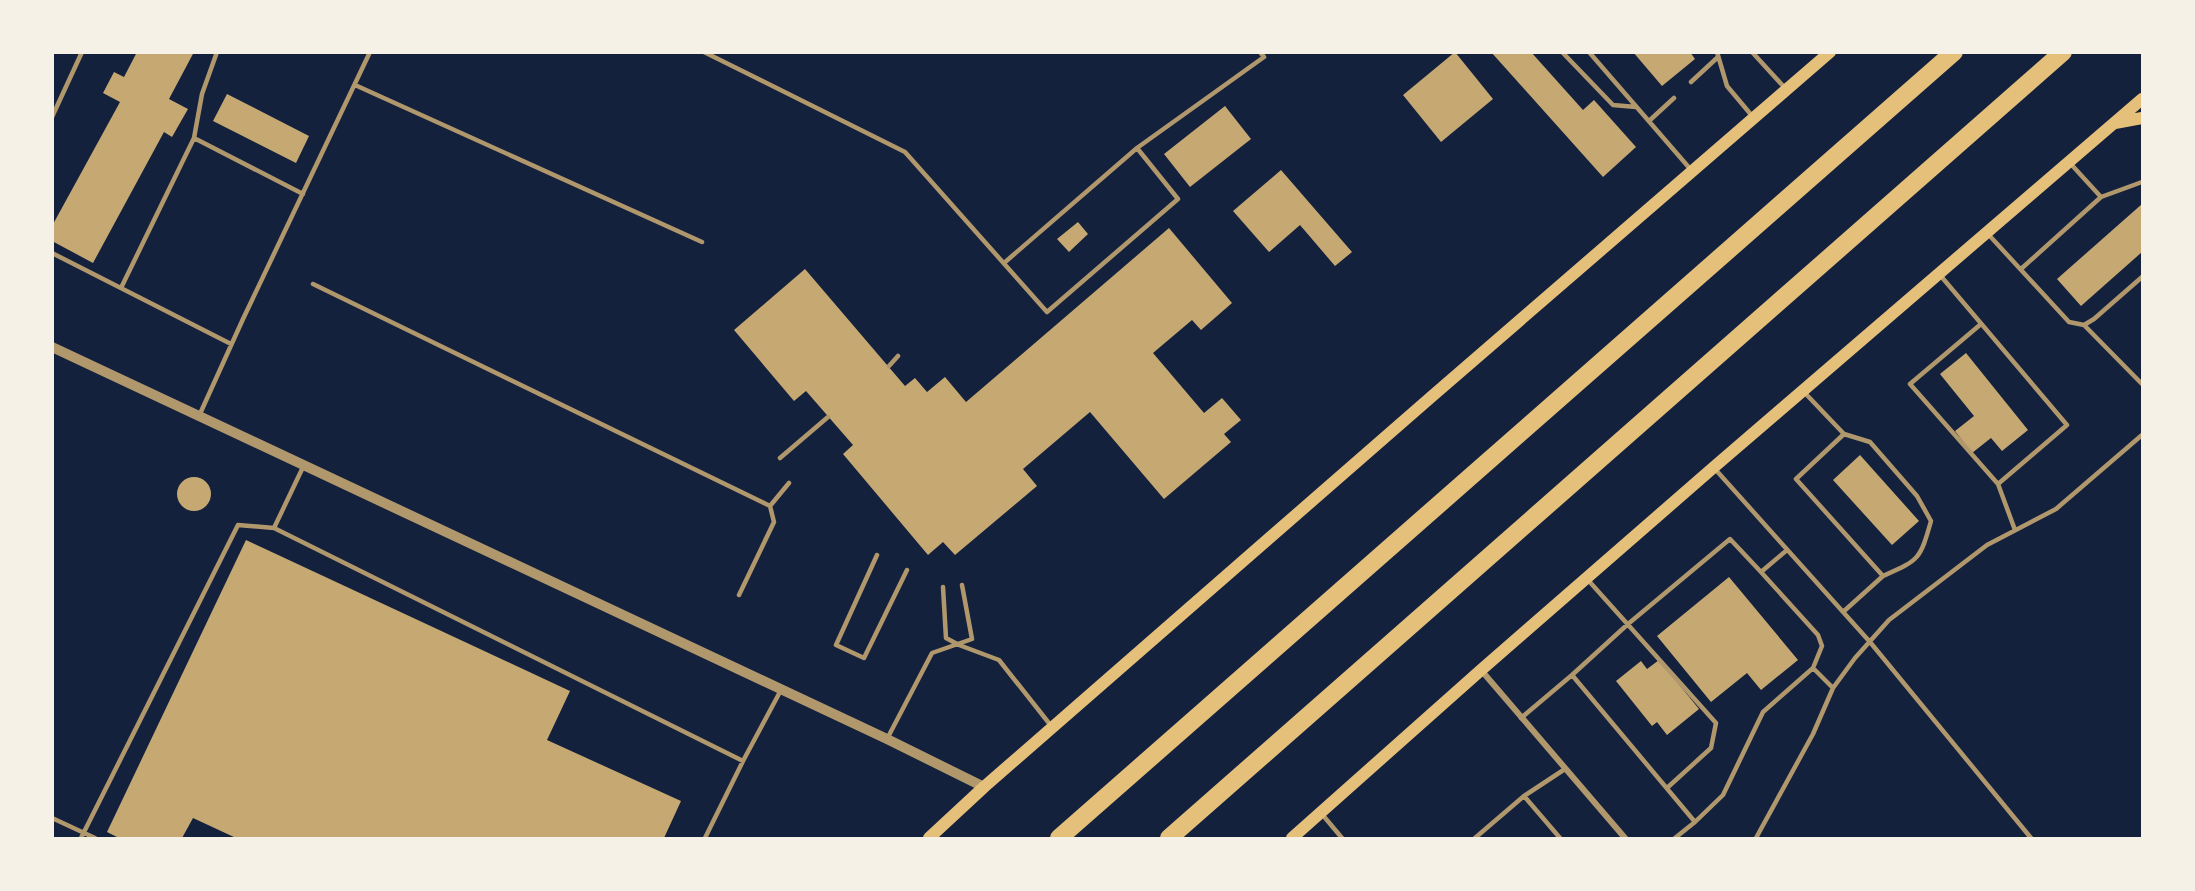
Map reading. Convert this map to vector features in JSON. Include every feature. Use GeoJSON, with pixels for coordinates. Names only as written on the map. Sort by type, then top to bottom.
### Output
{"type":"FeatureCollection","features":[{"type":"Feature","properties":{"kind":"highway"},"geometry":{"type":"LineString","coordinates":[[1059,838],[1954,52]]}},
{"type":"Feature","properties":{"kind":"highway"},"geometry":{"type":"LineString","coordinates":[[1169,838],[2063,52]]}},
{"type":"Feature","properties":{"kind":"main road"},"geometry":{"type":"LineString","coordinates":[[929,838],[984,787],[1830,52]]}},
{"type":"Feature","properties":{"kind":"main road"},"geometry":{"type":"LineString","coordinates":[[1292,838],[1480,670],[1802,390],[2142,99]]}},
{"type":"Feature","properties":{"kind":"main road"},"geometry":{"type":"LineString","coordinates":[[2114,124],[2142,118]]}},
{"type":"Feature","properties":{"kind":"street"},"geometry":{"type":"LineString","coordinates":[[52,347],[887,739],[984,787]]}},
{"type":"Feature","properties":{"kind":"street"},"geometry":{"type":"LineString","coordinates":[[1480,670],[1625,838]]}},
{"type":"Feature","properties":{"kind":"lane"},"geometry":{"type":"LineString","coordinates":[[52,117],[82,52]]}},
{"type":"Feature","properties":{"kind":"lane"},"geometry":{"type":"LineString","coordinates":[[121,288],[194,138],[202,94],[217,52]]}},
{"type":"Feature","properties":{"kind":"lane"},"geometry":{"type":"LineString","coordinates":[[199,416],[370,52]]}},
{"type":"Feature","properties":{"kind":"lane"},"geometry":{"type":"LineString","coordinates":[[704,52],[905,152],[1047,312],[1178,199],[1137,148]]}},
{"type":"Feature","properties":{"kind":"lane"},"geometry":{"type":"LineString","coordinates":[[1004,263],[1137,148],[1264,57],[1260,52]]}},
{"type":"Feature","properties":{"kind":"lane"},"geometry":{"type":"LineString","coordinates":[[1562,52],[1613,105],[1636,107]]}},
{"type":"Feature","properties":{"kind":"lane"},"geometry":{"type":"LineString","coordinates":[[1589,52],[1692,171]]}},
{"type":"Feature","properties":{"kind":"lane"},"geometry":{"type":"LineString","coordinates":[[1752,52],[1786,90]]}},
{"type":"Feature","properties":{"kind":"lane"},"geometry":{"type":"LineString","coordinates":[[1691,82],[1718,55],[1727,86],[1753,117]]}},
{"type":"Feature","properties":{"kind":"lane"},"geometry":{"type":"LineString","coordinates":[[355,85],[702,242]]}},
{"type":"Feature","properties":{"kind":"lane"},"geometry":{"type":"LineString","coordinates":[[1648,121],[1674,98]]}},
{"type":"Feature","properties":{"kind":"lane"},"geometry":{"type":"LineString","coordinates":[[194,138],[303,194]]}},
{"type":"Feature","properties":{"kind":"lane"},"geometry":{"type":"LineString","coordinates":[[2069,162],[2101,197]]}},
{"type":"Feature","properties":{"kind":"lane"},"geometry":{"type":"LineString","coordinates":[[2021,269],[2101,197],[2142,182]]}},
{"type":"Feature","properties":{"kind":"lane"},"geometry":{"type":"LineString","coordinates":[[1986,232],[2069,322],[2084,325],[2142,384]]}},
{"type":"Feature","properties":{"kind":"lane"},"geometry":{"type":"LineString","coordinates":[[52,253],[231,344]]}},
{"type":"Feature","properties":{"kind":"lane"},"geometry":{"type":"LineString","coordinates":[[1938,273],[2067,425],[1998,484]]}},
{"type":"Feature","properties":{"kind":"lane"},"geometry":{"type":"LineString","coordinates":[[2084,325],[2142,277]]}},
{"type":"Feature","properties":{"kind":"lane"},"geometry":{"type":"LineString","coordinates":[[313,284],[770,506]]}},
{"type":"Feature","properties":{"kind":"lane"},"geometry":{"type":"LineString","coordinates":[[1981,324],[1910,384],[1998,484],[2015,530]]}},
{"type":"Feature","properties":{"kind":"lane"},"geometry":{"type":"LineString","coordinates":[[889,366],[898,356]]}},
{"type":"Feature","properties":{"kind":"lane"},"geometry":{"type":"LineString","coordinates":[[1802,390],[1844,434],[1870,442],[1917,496],[1931,521],[1922,553],[1906,566],[1883,576],[1843,612]]}},
{"type":"Feature","properties":{"kind":"lane"},"geometry":{"type":"LineString","coordinates":[[780,459],[828,417]]}},
{"type":"Feature","properties":{"kind":"lane"},"geometry":{"type":"LineString","coordinates":[[1844,434],[1796,479],[1883,576]]}},
{"type":"Feature","properties":{"kind":"lane"},"geometry":{"type":"LineString","coordinates":[[1756,838],[1813,734],[1833,688],[1855,658],[1889,620],[1975,554],[2056,509],[2142,435]]}},
{"type":"Feature","properties":{"kind":"lane"},"geometry":{"type":"LineString","coordinates":[[274,528],[304,465]]}},
{"type":"Feature","properties":{"kind":"lane"},"geometry":{"type":"LineString","coordinates":[[1714,467],[1870,642],[2031,838]]}},
{"type":"Feature","properties":{"kind":"lane"},"geometry":{"type":"LineString","coordinates":[[770,506],[789,483]]}},
{"type":"Feature","properties":{"kind":"lane"},"geometry":{"type":"LineString","coordinates":[[739,595],[774,522],[770,506]]}},
{"type":"Feature","properties":{"kind":"lane"},"geometry":{"type":"LineString","coordinates":[[82,836],[238,525],[274,528],[743,761]]}},
{"type":"Feature","properties":{"kind":"lane"},"geometry":{"type":"LineString","coordinates":[[1521,718],[1730,539],[1818,635],[1822,646],[1813,668],[1762,712],[1723,795],[1675,838]]}},
{"type":"Feature","properties":{"kind":"lane"},"geometry":{"type":"LineString","coordinates":[[1761,572],[1787,550]]}},
{"type":"Feature","properties":{"kind":"lane"},"geometry":{"type":"LineString","coordinates":[[877,555],[836,645],[864,658],[908,570]]}},
{"type":"Feature","properties":{"kind":"lane"},"geometry":{"type":"LineString","coordinates":[[1586,578],[1716,723],[1711,748],[1666,788]]}},
{"type":"Feature","properties":{"kind":"lane"},"geometry":{"type":"LineString","coordinates":[[887,739],[932,653],[972,639],[962,585]]}},
{"type":"Feature","properties":{"kind":"lane"},"geometry":{"type":"LineString","coordinates":[[943,587],[946,638],[999,660],[1052,728]]}},
{"type":"Feature","properties":{"kind":"lane"},"geometry":{"type":"LineString","coordinates":[[1813,668],[1833,688]]}},
{"type":"Feature","properties":{"kind":"lane"},"geometry":{"type":"LineString","coordinates":[[1572,675],[1695,822]]}},
{"type":"Feature","properties":{"kind":"lane"},"geometry":{"type":"LineString","coordinates":[[705,838],[781,690]]}},
{"type":"Feature","properties":{"kind":"lane"},"geometry":{"type":"LineString","coordinates":[[1475,838],[1524,796],[1565,769]]}},
{"type":"Feature","properties":{"kind":"lane"},"geometry":{"type":"LineString","coordinates":[[1524,796],[1560,838]]}},
{"type":"Feature","properties":{"kind":"lane"},"geometry":{"type":"LineString","coordinates":[[1321,813],[1342,838]]}},
{"type":"Feature","properties":{"kind":"lane"},"geometry":{"type":"LineString","coordinates":[[52,818],[82,836],[95,838]]}},
{"type":"Feature","properties":{"kind":"building"},"geometry":{"type":"Polygon","coordinates":[[[137,52],[194,52],[169,99],[188,109],[172,137],[164,132],[93,263],[52,241],[52,226],[120,102],[103,93],[114,72],[124,77],[137,52]]]}},
{"type":"Feature","properties":{"kind":"building"},"geometry":{"type":"Polygon","coordinates":[[[1455,52],[1493,99],[1441,142],[1403,95],[1455,52]]]}},
{"type":"Feature","properties":{"kind":"building"},"geometry":{"type":"Polygon","coordinates":[[[1491,52],[1531,52],[1583,110],[1594,100],[1636,147],[1603,177],[1491,52]]]}},
{"type":"Feature","properties":{"kind":"building"},"geometry":{"type":"Polygon","coordinates":[[[1633,52],[1690,52],[1695,59],[1662,86],[1633,52]]]}},
{"type":"Feature","properties":{"kind":"building"},"geometry":{"type":"Polygon","coordinates":[[[227,94],[309,136],[296,163],[213,121],[227,94]]]}},
{"type":"Feature","properties":{"kind":"building"},"geometry":{"type":"Polygon","coordinates":[[[1225,106],[1251,139],[1190,187],[1164,154],[1225,106]]]}},
{"type":"Feature","properties":{"kind":"building"},"geometry":{"type":"Polygon","coordinates":[[[1281,170],[1352,252],[1335,266],[1300,225],[1269,252],[1233,211],[1281,170]]]}},
{"type":"Feature","properties":{"kind":"building"},"geometry":{"type":"Polygon","coordinates":[[[2142,204],[2142,252],[2081,306],[2057,279],[2142,204]]]}},
{"type":"Feature","properties":{"kind":"building"},"geometry":{"type":"Polygon","coordinates":[[[1078,222],[1088,234],[1069,252],[1057,239],[1078,222]]]}},
{"type":"Feature","properties":{"kind":"building"},"geometry":{"type":"Polygon","coordinates":[[[1169,228],[1232,303],[1201,330],[1192,320],[1153,353],[1204,413],[1222,398],[1241,420],[1224,434],[1231,442],[1164,499],[1090,412],[1023,469],[1037,486],[955,555],[943,542],[928,555],[843,454],[853,445],[806,391],[794,401],[734,330],[805,269],[905,386],[915,378],[927,392],[945,377],[966,402],[1169,228]]]}},
{"type":"Feature","properties":{"kind":"building"},"geometry":{"type":"Polygon","coordinates":[[[1966,353],[2028,430],[2002,451],[1991,438],[1972,453],[1955,431],[1974,416],[1940,374],[1966,353]]]}},
{"type":"Feature","properties":{"kind":"building"},"geometry":{"type":"Polygon","coordinates":[[[1860,455],[1919,521],[1892,545],[1833,480],[1860,455]]]}},
{"type":"Feature","properties":{"kind":"building"},"geometry":{"type":"Polygon","coordinates":[[[194,477],[206,482],[211,494],[206,506],[194,511],[182,506],[177,494],[182,482],[194,477]]]}},
{"type":"Feature","properties":{"kind":"building"},"geometry":{"type":"Polygon","coordinates":[[[246,540],[570,691],[547,740],[681,801],[664,838],[236,838],[193,818],[182,838],[119,838],[107,832],[246,540]]]}},
{"type":"Feature","properties":{"kind":"building"},"geometry":{"type":"Polygon","coordinates":[[[1729,577],[1798,660],[1761,690],[1747,673],[1711,702],[1657,636],[1729,577]]]}},
{"type":"Feature","properties":{"kind":"building"},"geometry":{"type":"Polygon","coordinates":[[[1659,660],[1699,709],[1667,735],[1657,722],[1652,726],[1616,681],[1641,661],[1647,669],[1659,660]]]}}]}
